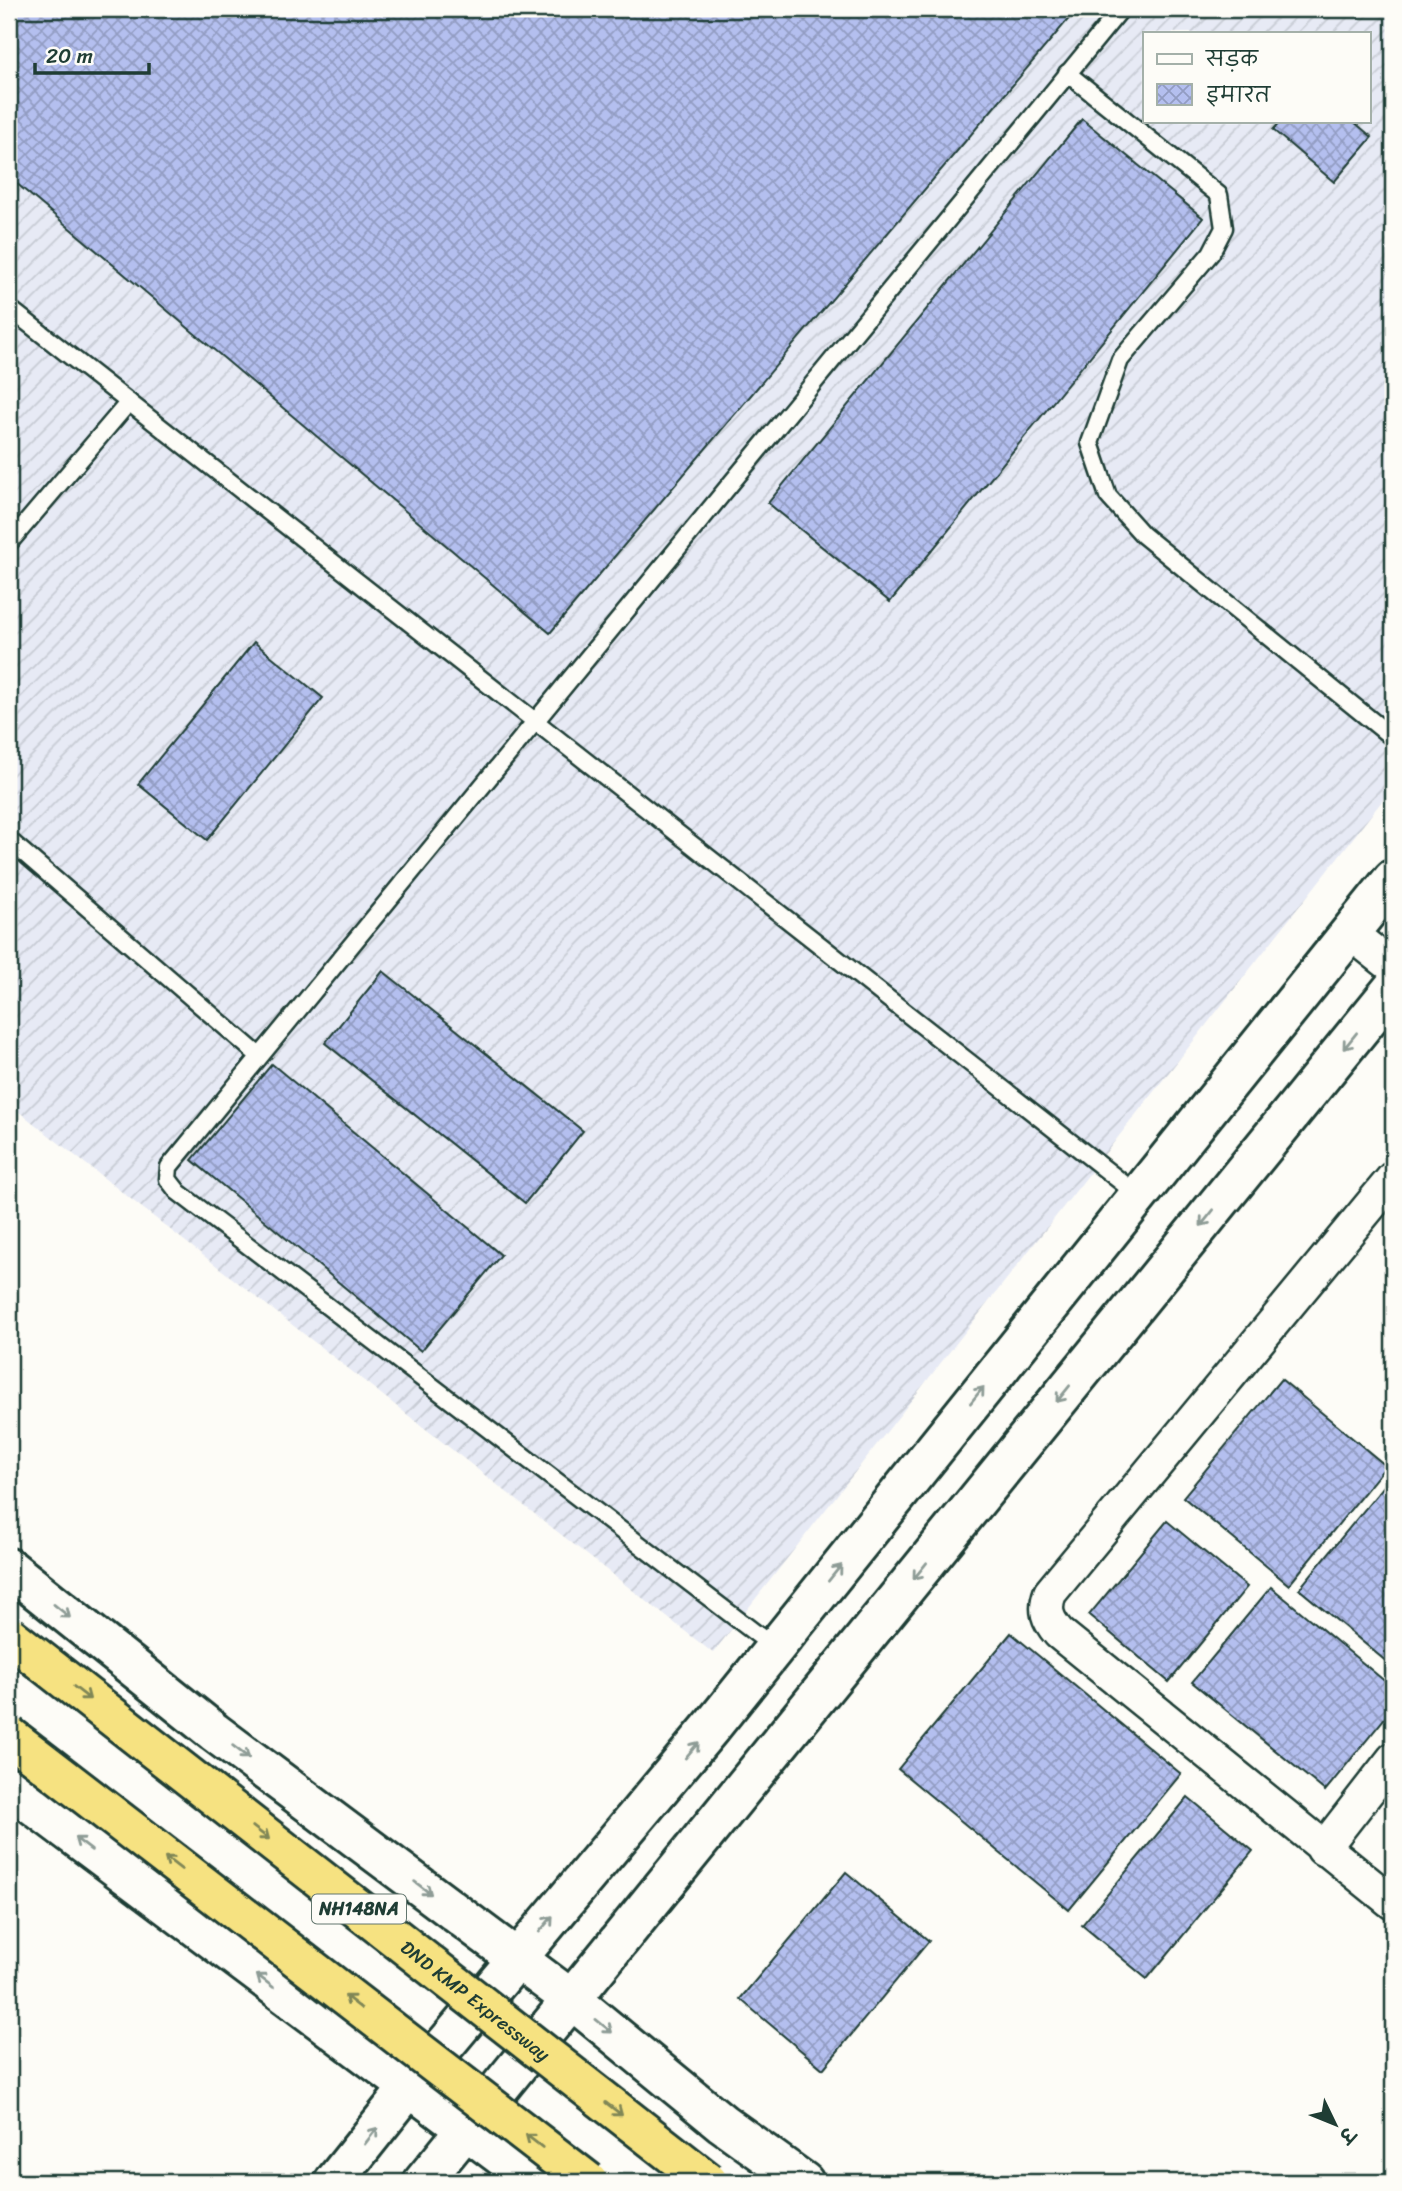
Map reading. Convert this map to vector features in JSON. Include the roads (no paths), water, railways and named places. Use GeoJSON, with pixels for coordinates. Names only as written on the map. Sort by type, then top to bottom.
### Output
{"type":"FeatureCollection","features":[{"type":"Feature","properties":{"kind":"highway","name":"DND KMP Expressway"},"geometry":{"type":"LineString","coordinates":[[9,1636],[708,2182]]}},
{"type":"Feature","properties":{"kind":"highway"},"geometry":{"type":"LineString","coordinates":[[9,1736],[588,2182]]}},
{"type":"Feature","properties":{"kind":"main road"},"geometry":{"type":"LineString","coordinates":[[334,2182],[408,2089],[775,1648],[1393,879]]}},
{"type":"Feature","properties":{"kind":"main road"},"geometry":{"type":"LineString","coordinates":[[423,2182],[467,2132],[571,1999],[1393,988]]}},
{"type":"Feature","properties":{"kind":"main road"},"geometry":{"type":"LineString","coordinates":[[9,1568],[214,1732],[571,1999],[722,2123],[804,2182]]}},
{"type":"Feature","properties":{"kind":"main road"},"geometry":{"type":"LineString","coordinates":[[9,1787],[408,2089],[536,2182]]}},
{"type":"Feature","properties":{"kind":"street"},"geometry":{"type":"LineString","coordinates":[[1350,933],[1393,967]]}},
{"type":"Feature","properties":{"kind":"street"},"geometry":{"type":"LineString","coordinates":[[1393,1178],[1050,1593],[1045,1608],[1050,1623],[1059,1633],[1322,1849],[1393,1903]]}},
{"type":"Feature","properties":{"kind":"street"},"geometry":{"type":"LineString","coordinates":[[1322,1849],[1393,1759]]}},
{"type":"Feature","properties":{"kind":"lane"},"geometry":{"type":"LineString","coordinates":[[775,1648],[172,1186],[167,1178],[169,1167],[258,1055],[536,722],[1121,9]]}},
{"type":"Feature","properties":{"kind":"lane"},"geometry":{"type":"LineString","coordinates":[[1067,73],[1219,195],[1224,228],[1211,253],[1120,360],[1090,443],[1108,496],[1143,535],[1393,738]]}},
{"type":"Feature","properties":{"kind":"lane"},"geometry":{"type":"LineString","coordinates":[[9,308],[1138,1195]]}},
{"type":"Feature","properties":{"kind":"lane"},"geometry":{"type":"LineString","coordinates":[[9,543],[128,402]]}},
{"type":"Feature","properties":{"kind":"lane"},"geometry":{"type":"LineString","coordinates":[[9,840],[258,1055]]}}]}
